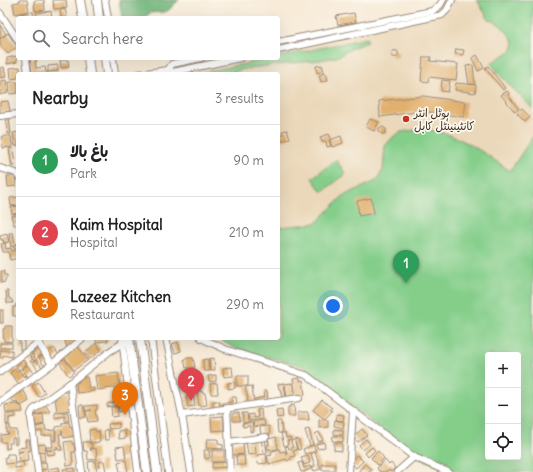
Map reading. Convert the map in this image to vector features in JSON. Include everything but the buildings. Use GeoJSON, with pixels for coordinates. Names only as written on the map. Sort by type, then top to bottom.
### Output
{"type":"FeatureCollection","features":[{"type":"Feature","properties":{"kind":"main road"},"geometry":{"type":"LineString","coordinates":[[80,0],[83,16]]}},
{"type":"Feature","properties":{"kind":"main road"},"geometry":{"type":"LineString","coordinates":[[97,0],[99,16]]}},
{"type":"Feature","properties":{"kind":"main road"},"geometry":{"type":"LineString","coordinates":[[88,60],[90,72]]}},
{"type":"Feature","properties":{"kind":"main road"},"geometry":{"type":"LineString","coordinates":[[105,60],[107,72]]}},
{"type":"Feature","properties":{"kind":"main road"},"geometry":{"type":"LineString","coordinates":[[126,340],[139,409],[147,472]]}},
{"type":"Feature","properties":{"kind":"main road"},"geometry":{"type":"LineString","coordinates":[[140,340],[157,472]]}},
{"type":"Feature","properties":{"kind":"main road"},"geometry":{"type":"LineString","coordinates":[[139,409],[149,407]]}},
{"type":"Feature","properties":{"kind":"street"},"geometry":{"type":"LineString","coordinates":[[105,0],[108,16]]}},
{"type":"Feature","properties":{"kind":"street"},"geometry":{"type":"LineString","coordinates":[[280,42],[432,11],[440,5],[443,0]]}},
{"type":"Feature","properties":{"kind":"street"},"geometry":{"type":"LineString","coordinates":[[280,50],[442,15],[447,10],[452,0]]}},
{"type":"Feature","properties":{"kind":"street"},"geometry":{"type":"LineString","coordinates":[[0,13],[16,37]]}},
{"type":"Feature","properties":{"kind":"street"},"geometry":{"type":"LineString","coordinates":[[382,21],[384,28]]}},
{"type":"Feature","properties":{"kind":"street"},"geometry":{"type":"LineString","coordinates":[[26,60],[28,72]]}},
{"type":"Feature","properties":{"kind":"street"},"geometry":{"type":"LineString","coordinates":[[113,60],[115,72]]}},
{"type":"Feature","properties":{"kind":"street"},"geometry":{"type":"LineString","coordinates":[[168,70],[172,64],[191,60]]}},
{"type":"Feature","properties":{"kind":"street"},"geometry":{"type":"LineString","coordinates":[[153,72],[168,70],[173,72],[230,60]]}},
{"type":"Feature","properties":{"kind":"street"},"geometry":{"type":"LineString","coordinates":[[0,116],[16,114]]}},
{"type":"Feature","properties":{"kind":"street"},"geometry":{"type":"LineString","coordinates":[[0,168],[16,173]]}},
{"type":"Feature","properties":{"kind":"street"},"geometry":{"type":"LineString","coordinates":[[0,372],[39,340],[41,347],[52,364]]}},
{"type":"Feature","properties":{"kind":"street"},"geometry":{"type":"LineString","coordinates":[[0,402],[52,364],[81,340]]}},
{"type":"Feature","properties":{"kind":"street"},"geometry":{"type":"LineString","coordinates":[[38,472],[31,414],[33,410],[125,340]]}},
{"type":"Feature","properties":{"kind":"street"},"geometry":{"type":"LineString","coordinates":[[126,340],[138,472]]}},
{"type":"Feature","properties":{"kind":"street"},"geometry":{"type":"LineString","coordinates":[[151,340],[168,472]]}},
{"type":"Feature","properties":{"kind":"street"},"geometry":{"type":"LineString","coordinates":[[166,340],[182,415],[191,472]]}},
{"type":"Feature","properties":{"kind":"street"},"geometry":{"type":"LineString","coordinates":[[205,340],[225,350],[306,375],[414,457],[448,472]]}},
{"type":"Feature","properties":{"kind":"street"},"geometry":{"type":"LineString","coordinates":[[70,383],[82,472]]}},
{"type":"Feature","properties":{"kind":"street"},"geometry":{"type":"LineString","coordinates":[[182,415],[299,398]]}},
{"type":"Feature","properties":{"kind":"street"},"geometry":{"type":"LineString","coordinates":[[227,408],[230,472]]}},
{"type":"Feature","properties":{"kind":"street"},"geometry":{"type":"LineString","coordinates":[[349,472],[353,411]]}},
{"type":"Feature","properties":{"kind":"street"},"geometry":{"type":"LineString","coordinates":[[229,442],[266,437]]}},
{"type":"Feature","properties":{"kind":"street"},"geometry":{"type":"LineString","coordinates":[[397,472],[414,457]]}},
{"type":"Feature","properties":{"kind":"shaded area","name":"ہوٹل انٹر کانٹینینٹل کابل"},"geometry":{"type":"Polygon","coordinates":[[[443,0],[477,0],[512,38],[514,43],[512,49],[492,64],[501,76],[533,109],[533,136],[510,172],[488,156],[455,138],[431,130],[385,150],[383,170],[376,181],[343,196],[316,223],[280,227],[280,72],[168,72],[172,64],[191,60],[280,60],[280,42],[432,11],[443,0]]]}},
{"type":"Feature","properties":{"kind":"green space"},"geometry":{"type":"Polygon","coordinates":[[[119,0],[179,0],[165,12],[150,13],[146,16],[122,16],[119,0]]]}},
{"type":"Feature","properties":{"kind":"green space"},"geometry":{"type":"Polygon","coordinates":[[[477,0],[533,0],[533,109],[501,76],[491,63],[512,50],[514,43],[504,29],[497,23],[489,20],[477,0]]]}},
{"type":"Feature","properties":{"kind":"green space"},"geometry":{"type":"Polygon","coordinates":[[[367,38],[368,42],[354,47],[337,57],[251,68],[235,72],[206,72],[262,60],[280,60],[280,57],[367,38]]]}},
{"type":"Feature","properties":{"kind":"green space"},"geometry":{"type":"Polygon","coordinates":[[[427,130],[441,132],[473,146],[510,171],[533,136],[533,472],[462,472],[436,465],[418,457],[310,375],[306,367],[237,349],[219,340],[280,340],[280,227],[316,223],[343,196],[376,181],[383,170],[385,146],[393,137],[401,132],[427,130]]]}},
{"type":"Feature","properties":{"kind":"green space"},"geometry":{"type":"Polygon","coordinates":[[[336,160],[346,174],[322,192],[312,178],[336,160]]]}},
{"type":"Feature","properties":{"kind":"place","name":"ہوٹل انٹر کانٹینینٹل کابل"},"geometry":{"type":"Point","coordinates":[406,119]}},
{"type":"Feature","properties":{"kind":"place","name":"باغ بالا"},"geometry":{"type":"Point","coordinates":[406,283]}},
{"type":"Feature","properties":{"kind":"place","name":"Kaim Hospital"},"geometry":{"type":"Point","coordinates":[191,401]}},
{"type":"Feature","properties":{"kind":"place","name":"Lazeez Kitchen"},"geometry":{"type":"Point","coordinates":[125,415]}}]}
